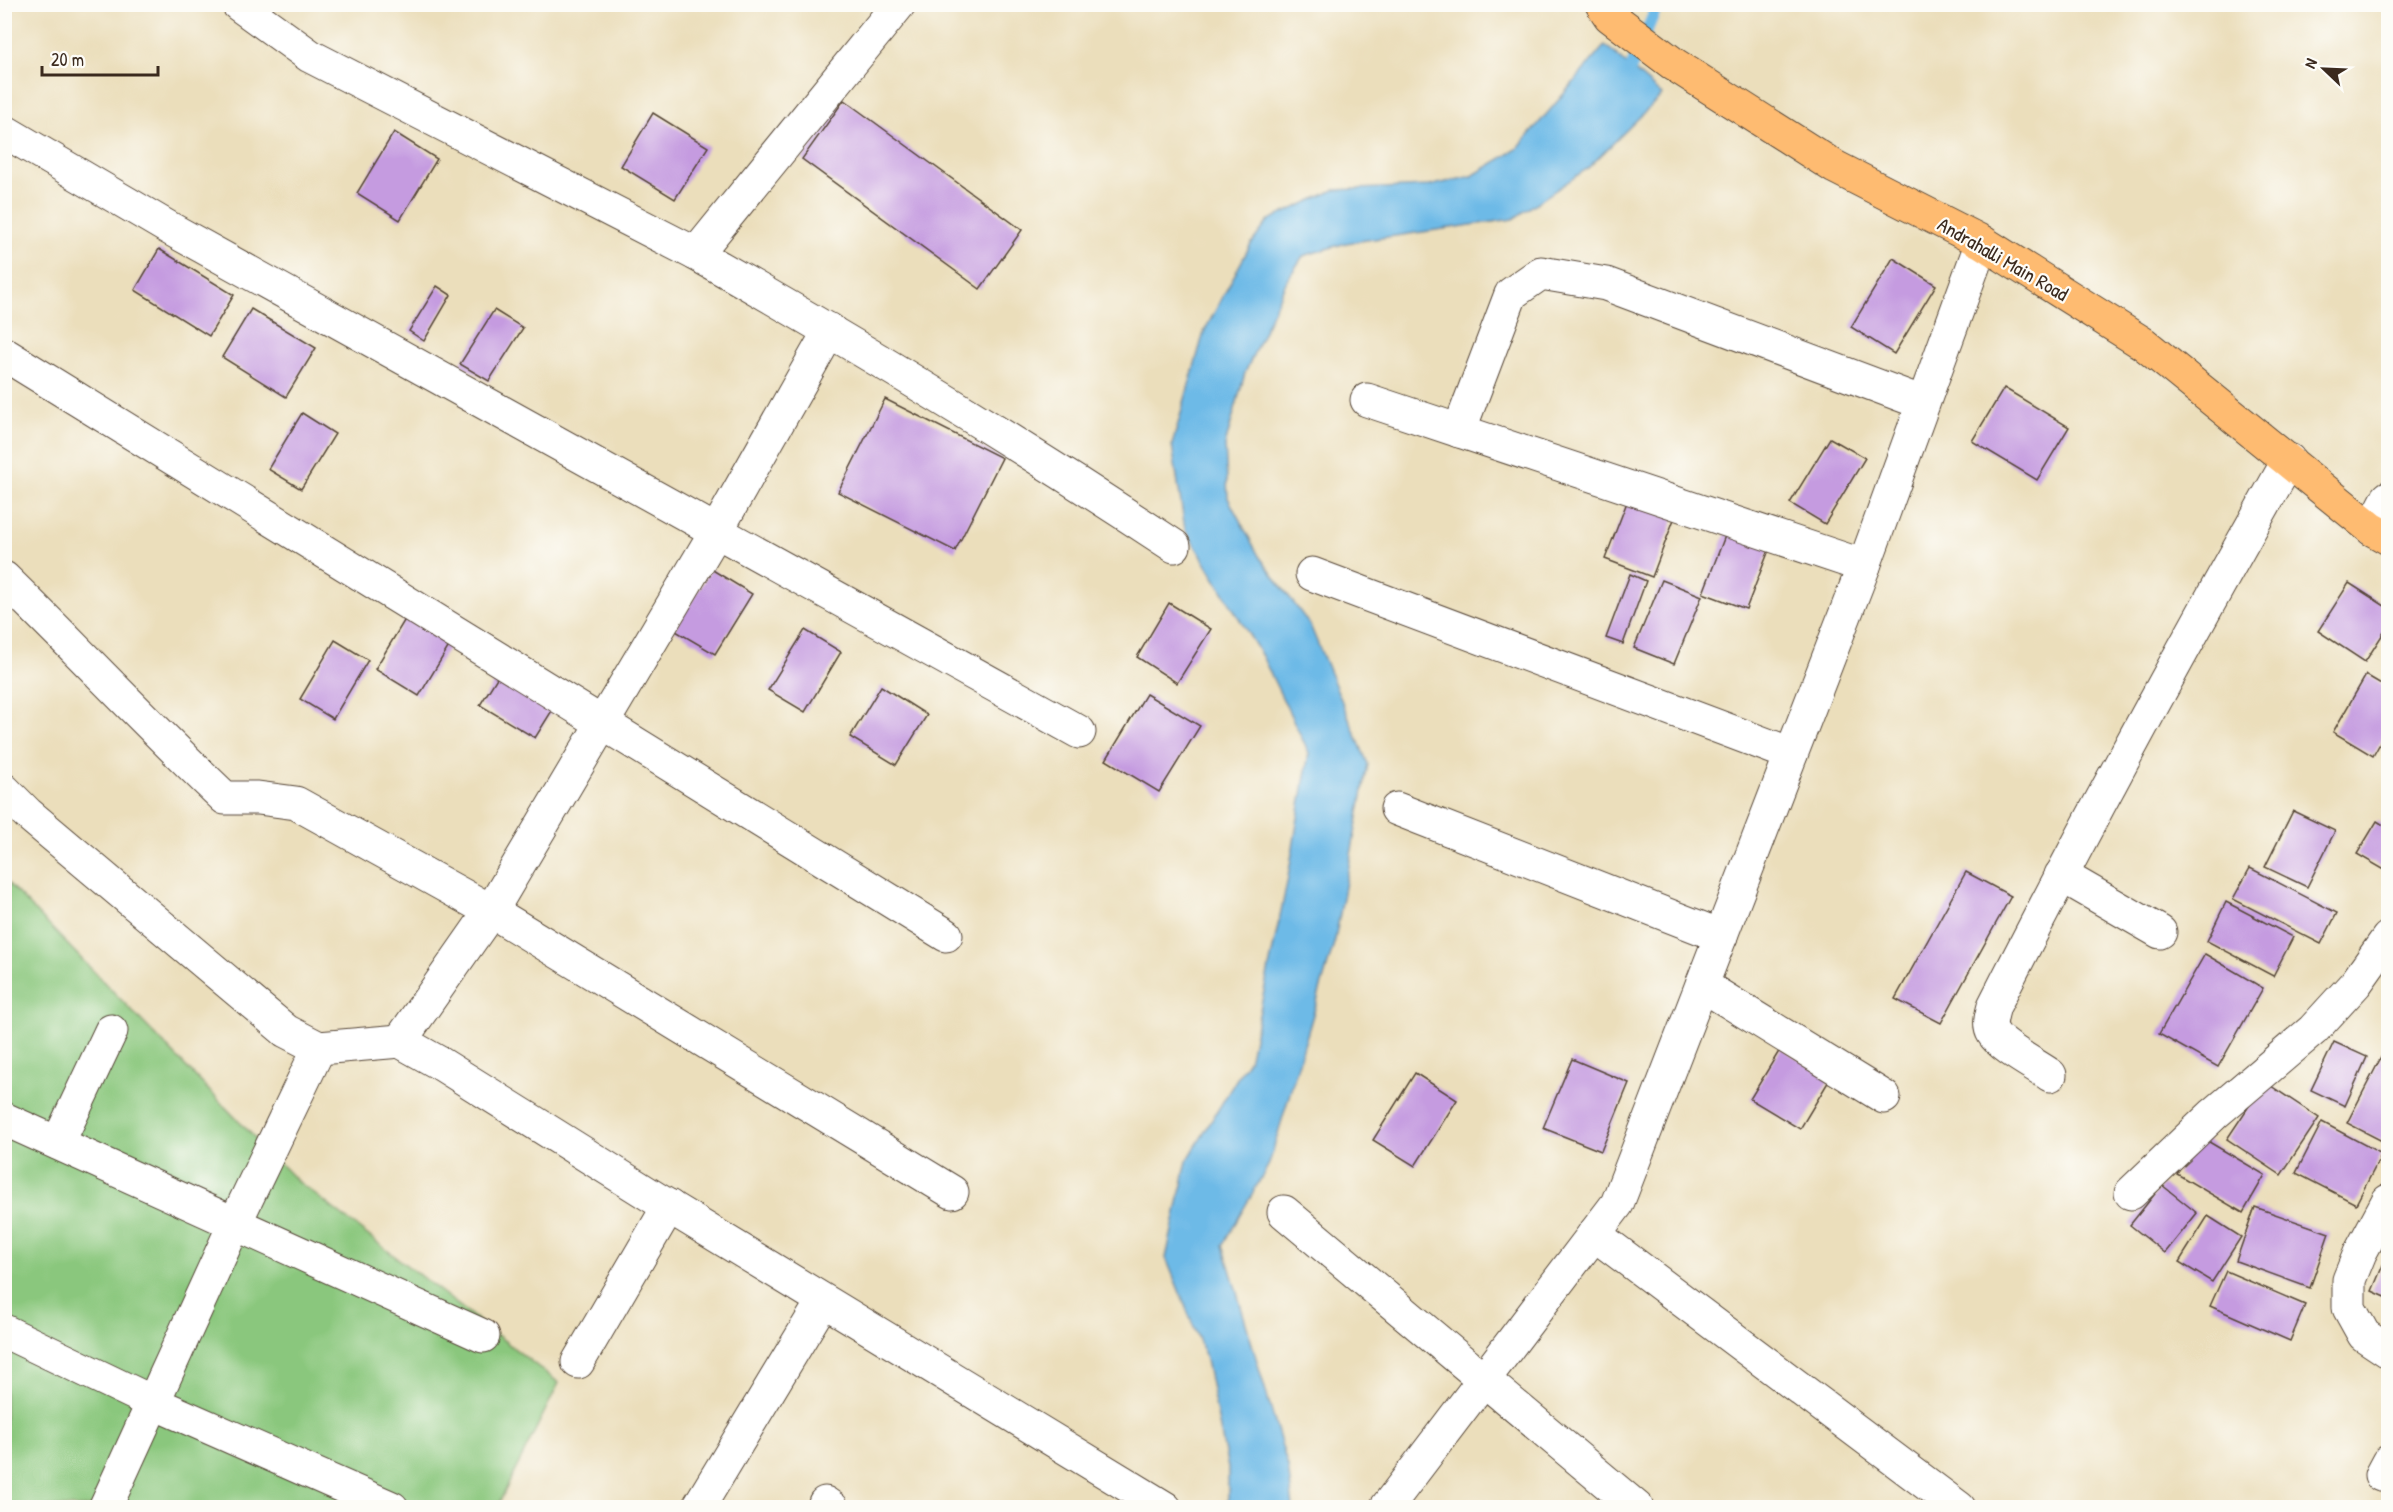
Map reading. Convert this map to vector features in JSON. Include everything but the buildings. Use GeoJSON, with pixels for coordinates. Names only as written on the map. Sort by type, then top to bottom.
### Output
{"type":"FeatureCollection","features":[{"type":"Feature","properties":{"kind":"main road","name":"Andrahalli Main Road"},"geometry":{"type":"LineString","coordinates":[[1606,10],[1675,65],[1835,167],[1982,242],[2144,344],[2380,533]]}},
{"type":"Feature","properties":{"kind":"street"},"geometry":{"type":"LineString","coordinates":[[238,4],[310,56],[696,254],[830,330],[1029,451],[1174,546]]}},
{"type":"Feature","properties":{"kind":"street"},"geometry":{"type":"LineString","coordinates":[[696,254],[899,4]]}},
{"type":"Feature","properties":{"kind":"street"},"geometry":{"type":"LineString","coordinates":[[4,131],[169,228],[1079,732]]}},
{"type":"Feature","properties":{"kind":"street"},"geometry":{"type":"LineString","coordinates":[[1386,1508],[1617,1204],[1864,566],[1982,242]]}},
{"type":"Feature","properties":{"kind":"street"},"geometry":{"type":"LineString","coordinates":[[1459,431],[1510,294],[1541,273],[1606,284],[1923,403]]}},
{"type":"Feature","properties":{"kind":"street"},"geometry":{"type":"LineString","coordinates":[[400,1041],[491,911],[717,530],[830,330]]}},
{"type":"Feature","properties":{"kind":"street"},"geometry":{"type":"LineString","coordinates":[[4,354],[946,935]]}},
{"type":"Feature","properties":{"kind":"street"},"geometry":{"type":"LineString","coordinates":[[1367,400],[1864,566]]}},
{"type":"Feature","properties":{"kind":"street"},"geometry":{"type":"LineString","coordinates":[[2050,1075],[2006,1046],[1993,1034],[1990,1023],[1994,1006],[2178,655],[2289,460]]}},
{"type":"Feature","properties":{"kind":"street"},"geometry":{"type":"LineString","coordinates":[[2380,533],[2388,498]]}},
{"type":"Feature","properties":{"kind":"street"},"geometry":{"type":"LineString","coordinates":[[1312,574],[1791,754]]}},
{"type":"Feature","properties":{"kind":"street"},"geometry":{"type":"LineString","coordinates":[[4,578],[95,666],[162,739],[225,798],[258,798],[296,803],[491,911],[952,1192]]}},
{"type":"Feature","properties":{"kind":"street"},"geometry":{"type":"LineString","coordinates":[[4,790],[28,814],[286,1031],[320,1048],[400,1041],[1162,1507]]}},
{"type":"Feature","properties":{"kind":"street"},"geometry":{"type":"LineString","coordinates":[[1397,809],[1721,936]]}},
{"type":"Feature","properties":{"kind":"street"},"geometry":{"type":"LineString","coordinates":[[2061,875],[2160,932]]}},
{"type":"Feature","properties":{"kind":"street"},"geometry":{"type":"LineString","coordinates":[[2131,1193],[2214,1114],[2313,1030],[2356,983],[2388,938]]}},
{"type":"Feature","properties":{"kind":"street"},"geometry":{"type":"LineString","coordinates":[[1702,985],[1884,1097]]}},
{"type":"Feature","properties":{"kind":"street"},"geometry":{"type":"LineString","coordinates":[[58,1143],[111,1031]]}},
{"type":"Feature","properties":{"kind":"street"},"geometry":{"type":"LineString","coordinates":[[105,1508],[235,1223],[320,1048]]}},
{"type":"Feature","properties":{"kind":"street"},"geometry":{"type":"LineString","coordinates":[[4,1119],[483,1336]]}},
{"type":"Feature","properties":{"kind":"street"},"geometry":{"type":"LineString","coordinates":[[2388,1201],[2360,1253],[2349,1280],[2349,1308],[2364,1335],[2388,1351]]}},
{"type":"Feature","properties":{"kind":"street"},"geometry":{"type":"LineString","coordinates":[[578,1362],[669,1206]]}},
{"type":"Feature","properties":{"kind":"street"},"geometry":{"type":"LineString","coordinates":[[1284,1212],[1637,1508]]}},
{"type":"Feature","properties":{"kind":"street"},"geometry":{"type":"LineString","coordinates":[[1594,1234],[1959,1508]]}},
{"type":"Feature","properties":{"kind":"street"},"geometry":{"type":"LineString","coordinates":[[698,1508],[823,1301]]}},
{"type":"Feature","properties":{"kind":"street"},"geometry":{"type":"LineString","coordinates":[[4,1331],[154,1403],[392,1508]]}},
{"type":"Feature","properties":{"kind":"green space"},"geometry":{"type":"Polygon","coordinates":[[[4,879],[295,1179],[559,1383],[497,1507],[5,1507],[4,879]]]}},
{"type":"Feature","properties":{"kind":"water"},"geometry":{"type":"Polygon","coordinates":[[[1605,45],[1662,95],[1588,168],[1513,219],[1346,243],[1303,256],[1287,280],[1245,373],[1225,445],[1228,498],[1259,556],[1310,625],[1368,764],[1335,940],[1269,1164],[1223,1245],[1288,1467],[1293,1507],[1228,1507],[1228,1468],[1205,1355],[1166,1258],[1187,1161],[1250,1057],[1287,883],[1309,753],[1262,656],[1185,529],[1172,445],[1204,332],[1251,244],[1269,220],[1334,190],[1429,186],[1472,176],[1517,149],[1605,45]]]}},
{"type":"Feature","properties":{"kind":"waterway"},"geometry":{"type":"LineString","coordinates":[[1620,80],[1631,68],[1658,4]]}}]}
